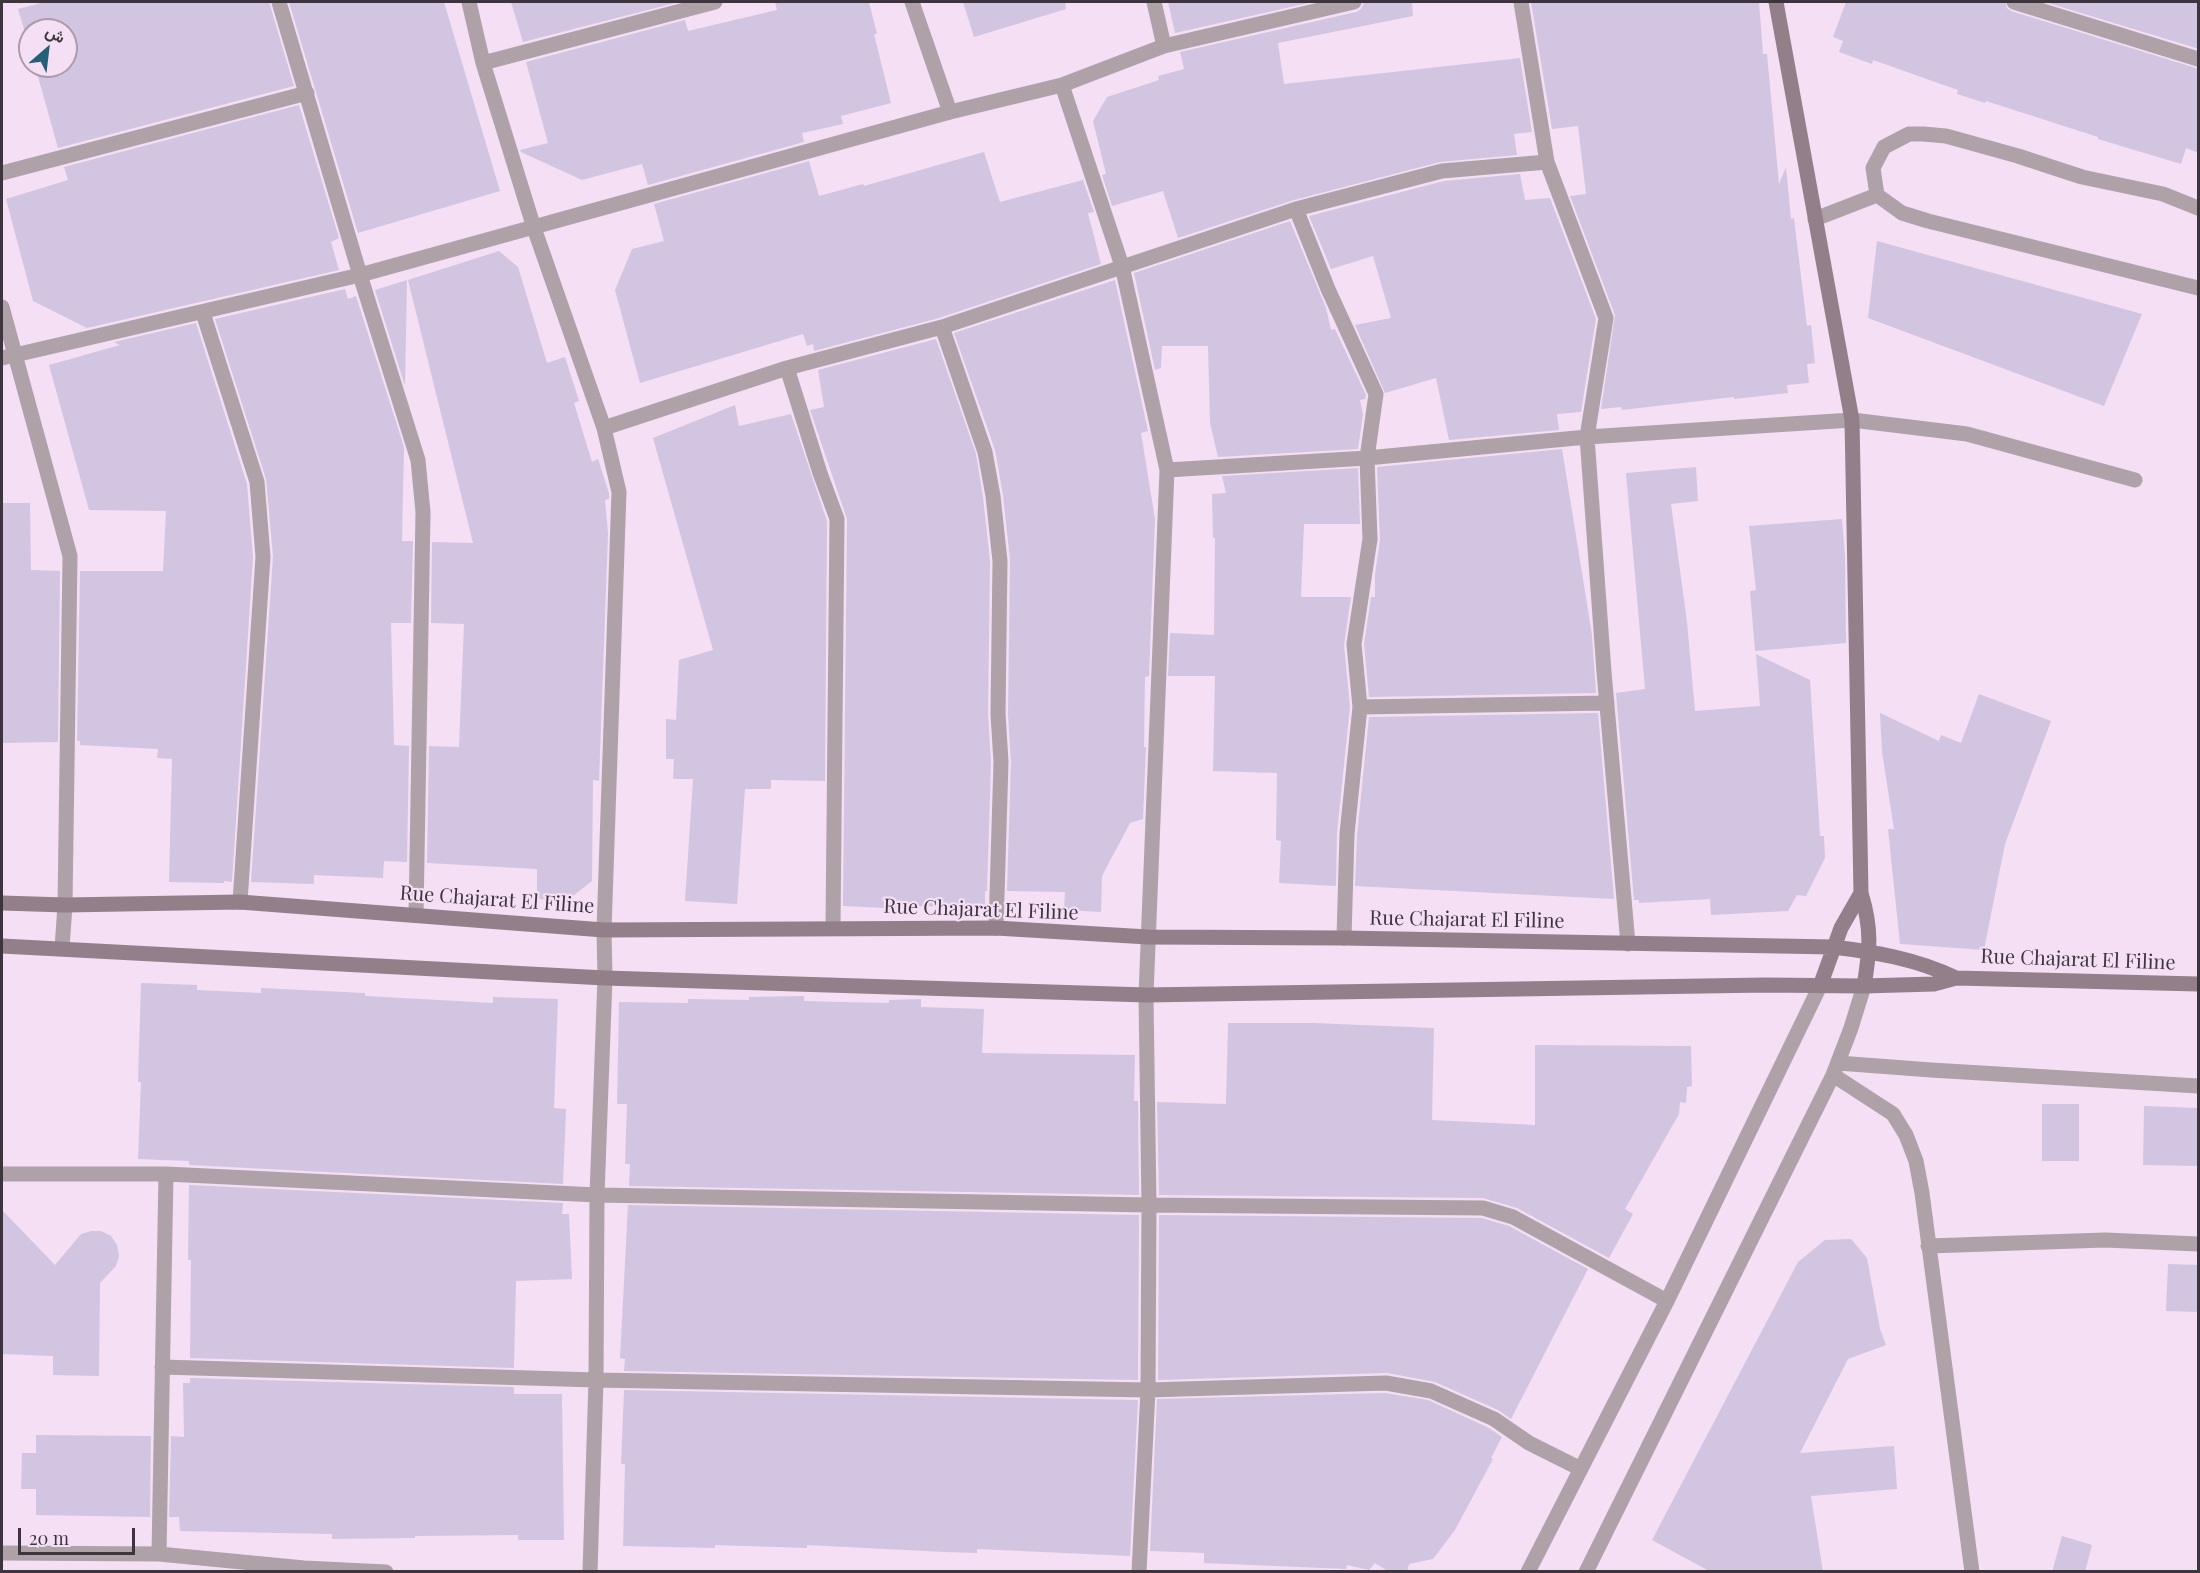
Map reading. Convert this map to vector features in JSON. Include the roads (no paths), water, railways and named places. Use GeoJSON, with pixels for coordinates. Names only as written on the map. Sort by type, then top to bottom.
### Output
{"type":"FeatureCollection","features":[{"type":"Feature","properties":{"kind":"street"},"geometry":{"type":"LineString","coordinates":[[279,2],[360,275],[415,449],[419,470],[423,512],[416,915]]}},
{"type":"Feature","properties":{"kind":"street"},"geometry":{"type":"LineString","coordinates":[[469,2],[483,63],[534,228],[604,428],[619,492],[604,930],[605,978],[597,1195],[596,1380],[590,1572]]}},
{"type":"Feature","properties":{"kind":"street"},"geometry":{"type":"LineString","coordinates":[[483,63],[715,2]]}},
{"type":"Feature","properties":{"kind":"street"},"geometry":{"type":"LineString","coordinates":[[912,2],[950,112]]}},
{"type":"Feature","properties":{"kind":"street"},"geometry":{"type":"LineString","coordinates":[[1154,2],[1164,46]]}},
{"type":"Feature","properties":{"kind":"street"},"geometry":{"type":"LineString","coordinates":[[8,356],[360,275],[950,112],[1062,85],[1164,46],[1354,2]]}},
{"type":"Feature","properties":{"kind":"street"},"geometry":{"type":"LineString","coordinates":[[1521,2],[1547,162],[1606,318],[1587,437],[1607,703],[1629,944]]}},
{"type":"Feature","properties":{"kind":"street"},"geometry":{"type":"LineString","coordinates":[[1586,1572],[1836,1069],[1864,986],[1870,951],[1867,912],[1861,893],[1852,420],[1776,2]]}},
{"type":"Feature","properties":{"kind":"street"},"geometry":{"type":"LineString","coordinates":[[2014,2],[2199,59]]}},
{"type":"Feature","properties":{"kind":"street"},"geometry":{"type":"LineString","coordinates":[[1062,85],[1122,266],[1167,470],[1146,995],[1149,1205],[1148,1390],[1139,1572]]}},
{"type":"Feature","properties":{"kind":"street"},"geometry":{"type":"LineString","coordinates":[[2,173],[307,93]]}},
{"type":"Feature","properties":{"kind":"street"},"geometry":{"type":"LineString","coordinates":[[2199,208],[2163,194],[2082,177],[1946,136],[1908,134],[1884,147],[1873,168],[1877,195],[1902,213],[2199,288]]}},
{"type":"Feature","properties":{"kind":"street"},"geometry":{"type":"LineString","coordinates":[[604,428],[787,368],[942,327],[1296,209],[1442,171],[1547,162]]}},
{"type":"Feature","properties":{"kind":"street"},"geometry":{"type":"LineString","coordinates":[[1815,219],[1877,195]]}},
{"type":"Feature","properties":{"kind":"street"},"geometry":{"type":"LineString","coordinates":[[1296,209],[1328,289],[1376,394],[1367,458],[1370,539],[1354,644],[1360,707],[1347,834],[1344,938]]}},
{"type":"Feature","properties":{"kind":"street"},"geometry":{"type":"LineString","coordinates":[[2,307],[8,356],[70,556],[65,905],[62,948]]}},
{"type":"Feature","properties":{"kind":"street"},"geometry":{"type":"LineString","coordinates":[[203,312],[257,482],[263,557],[240,902]]}},
{"type":"Feature","properties":{"kind":"street"},"geometry":{"type":"LineString","coordinates":[[942,327],[985,452],[993,496],[1000,561],[998,714],[1001,762],[996,928]]}},
{"type":"Feature","properties":{"kind":"street"},"geometry":{"type":"LineString","coordinates":[[787,368],[837,519],[832,927]]}},
{"type":"Feature","properties":{"kind":"street"},"geometry":{"type":"LineString","coordinates":[[1167,470],[1367,458],[1587,437],[1852,420],[1967,434],[2135,480]]}},
{"type":"Feature","properties":{"kind":"street"},"geometry":{"type":"LineString","coordinates":[[1360,707],[1607,703]]}},
{"type":"Feature","properties":{"kind":"street"},"geometry":{"type":"LineString","coordinates":[[1528,1572],[1668,1300],[1820,987],[1833,947],[1861,893]]}},
{"type":"Feature","properties":{"kind":"street","name":"Rue Chajarat El Filine"},"geometry":{"type":"LineString","coordinates":[[2,903],[65,905],[240,902],[604,930],[832,927],[996,928],[1148,937],[1344,938],[1833,947],[1870,951],[1919,963],[1956,978]]}},
{"type":"Feature","properties":{"kind":"street","name":"Rue Chajarat El Filine"},"geometry":{"type":"LineString","coordinates":[[2,946],[605,978],[1146,995],[1741,986],[1820,987],[1934,984],[1956,978],[2199,984]]}},
{"type":"Feature","properties":{"kind":"street"},"geometry":{"type":"LineString","coordinates":[[1836,1069],[1931,1070],[2199,1086]]}},
{"type":"Feature","properties":{"kind":"street"},"geometry":{"type":"LineString","coordinates":[[1836,1069],[1893,1114],[1906,1135],[1916,1161],[1972,1572]]}},
{"type":"Feature","properties":{"kind":"street"},"geometry":{"type":"LineString","coordinates":[[2,1174],[166,1174],[597,1195],[1149,1205],[1483,1208],[1513,1217],[1668,1300]]}},
{"type":"Feature","properties":{"kind":"street"},"geometry":{"type":"LineString","coordinates":[[159,1554],[166,1174]]}},
{"type":"Feature","properties":{"kind":"street"},"geometry":{"type":"LineString","coordinates":[[1928,1246],[2104,1240],[2199,1245]]}},
{"type":"Feature","properties":{"kind":"street"},"geometry":{"type":"LineString","coordinates":[[162,1367],[596,1380],[1148,1390],[1386,1383],[1431,1391],[1494,1419],[1529,1443],[1581,1468]]}},
{"type":"Feature","properties":{"kind":"street"},"geometry":{"type":"LineString","coordinates":[[2,1553],[159,1554],[304,1570],[386,1572]]}}]}
